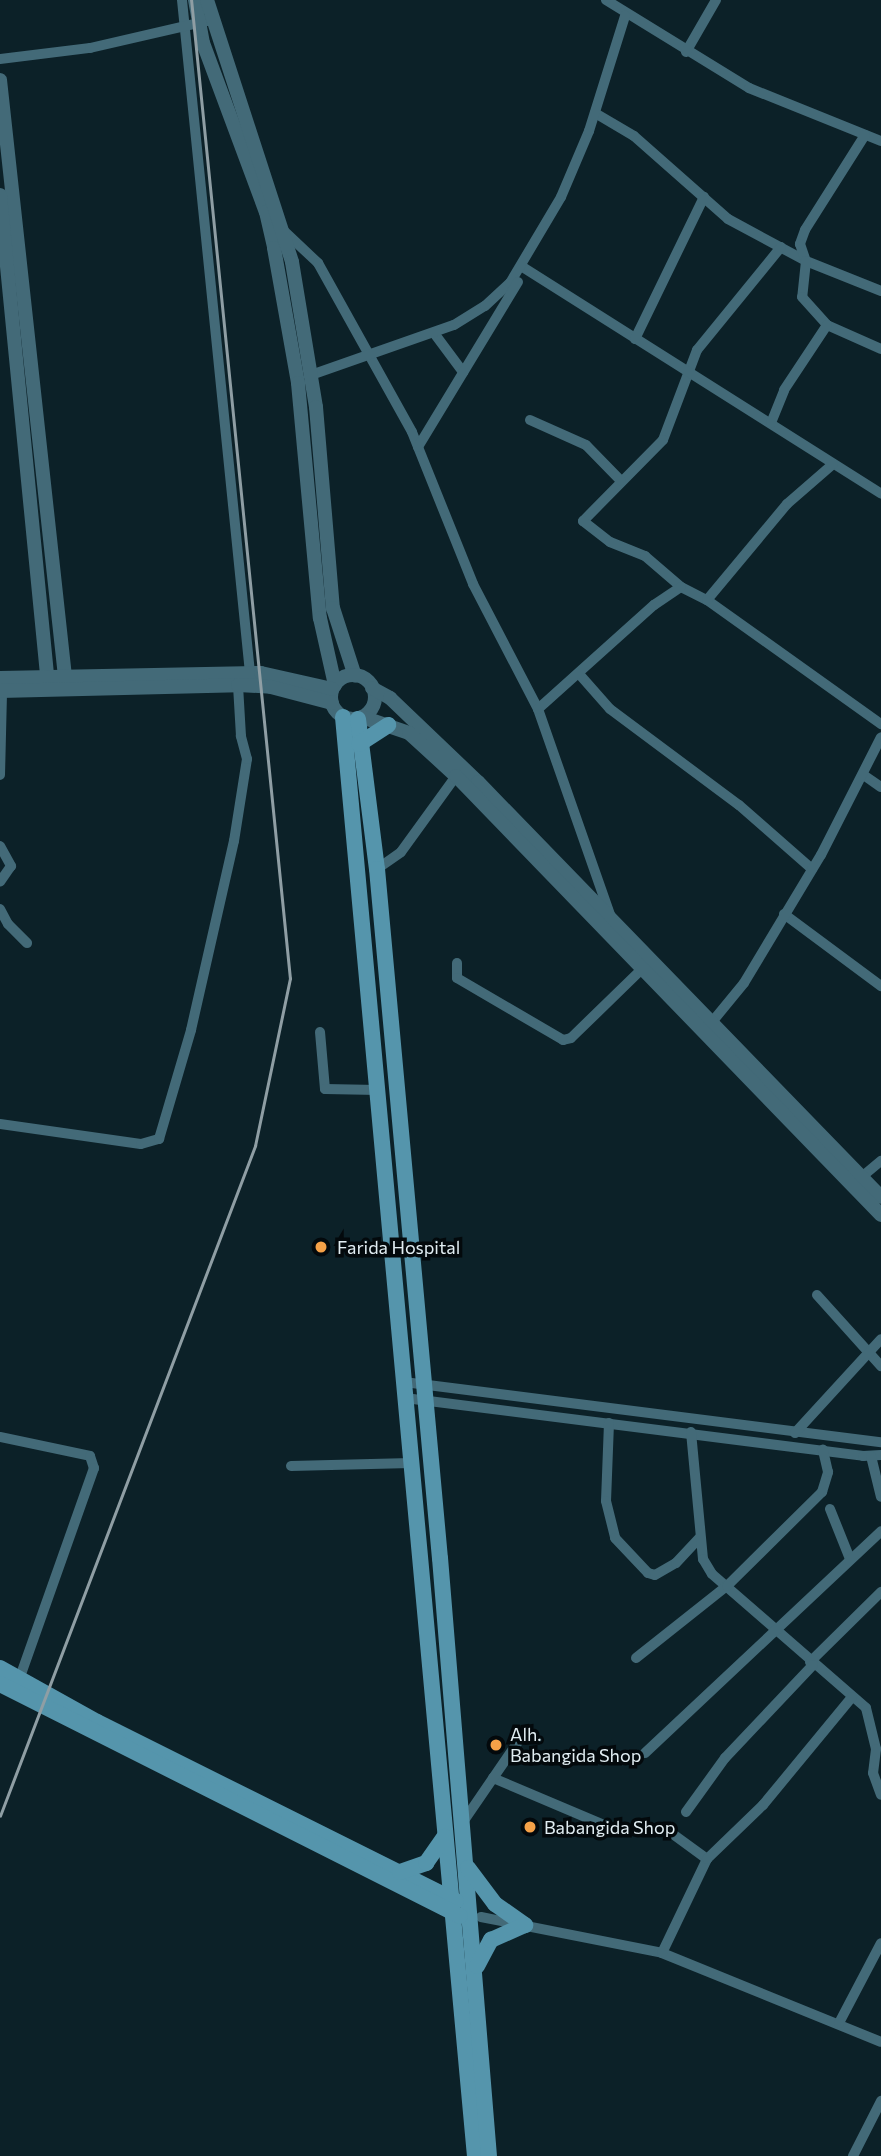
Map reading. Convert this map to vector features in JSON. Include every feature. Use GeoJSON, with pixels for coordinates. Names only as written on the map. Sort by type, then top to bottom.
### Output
{"type":"FeatureCollection","features":[{"type":"Feature","properties":{"kind":"main road"},"geometry":{"type":"LineString","coordinates":[[354,718],[377,869],[464,1854],[474,1915],[475,1977],[489,2156]]}},
{"type":"Feature","properties":{"kind":"main road"},"geometry":{"type":"LineString","coordinates":[[354,718],[378,1090],[475,2156]]}},
{"type":"Feature","properties":{"kind":"main road"},"geometry":{"type":"LineString","coordinates":[[359,744],[388,725]]}},
{"type":"Feature","properties":{"kind":"main road"},"geometry":{"type":"LineString","coordinates":[[0,1668],[400,1872],[452,1906]]}},
{"type":"Feature","properties":{"kind":"main road"},"geometry":{"type":"LineString","coordinates":[[0,1684],[474,1915]]}},
{"type":"Feature","properties":{"kind":"main road"},"geometry":{"type":"LineString","coordinates":[[400,1872],[431,1859],[444,1833]]}},
{"type":"Feature","properties":{"kind":"main road"},"geometry":{"type":"LineString","coordinates":[[464,1854],[487,1896],[525,1925],[491,1940],[478,1961],[475,1977]]}},
{"type":"Feature","properties":{"kind":"street"},"geometry":{"type":"LineString","coordinates":[[182,0],[198,23],[284,231],[311,375],[333,608],[355,676],[390,698],[478,782],[611,917],[858,1180],[881,1215]]}},
{"type":"Feature","properties":{"kind":"street"},"geometry":{"type":"LineString","coordinates":[[195,0],[250,673]]}},
{"type":"Feature","properties":{"kind":"street"},"geometry":{"type":"LineString","coordinates":[[207,0],[198,23],[266,212],[274,248],[298,383],[320,618],[333,693]]}},
{"type":"Feature","properties":{"kind":"street"},"geometry":{"type":"LineString","coordinates":[[686,52],[716,0]]}},
{"type":"Feature","properties":{"kind":"street"},"geometry":{"type":"LineString","coordinates":[[612,2],[625,16],[749,88],[881,141]]}},
{"type":"Feature","properties":{"kind":"street"},"geometry":{"type":"LineString","coordinates":[[418,447],[524,267],[561,197],[595,113],[625,16]]}},
{"type":"Feature","properties":{"kind":"street"},"geometry":{"type":"LineString","coordinates":[[0,59],[90,48],[198,23]]}},
{"type":"Feature","properties":{"kind":"street"},"geometry":{"type":"LineString","coordinates":[[0,80],[65,676]]}},
{"type":"Feature","properties":{"kind":"street"},"geometry":{"type":"LineString","coordinates":[[595,113],[634,136],[728,219],[806,261],[881,291]]}},
{"type":"Feature","properties":{"kind":"street"},"geometry":{"type":"LineString","coordinates":[[865,135],[810,220],[800,244],[806,261],[802,297],[827,324],[881,349]]}},
{"type":"Feature","properties":{"kind":"street"},"geometry":{"type":"LineString","coordinates":[[0,195],[47,676]]}},
{"type":"Feature","properties":{"kind":"street"},"geometry":{"type":"LineString","coordinates":[[635,339],[704,197]]}},
{"type":"Feature","properties":{"kind":"street"},"geometry":{"type":"LineString","coordinates":[[284,231],[318,263],[373,356],[418,447],[472,584],[538,709],[611,917]]}},
{"type":"Feature","properties":{"kind":"street"},"geometry":{"type":"LineString","coordinates":[[781,247],[716,321],[686,370],[663,440],[587,515],[584,523],[610,542],[645,556],[681,587],[706,600],[881,724]]}},
{"type":"Feature","properties":{"kind":"street"},"geometry":{"type":"LineString","coordinates":[[311,375],[434,333],[485,306],[524,267]]}},
{"type":"Feature","properties":{"kind":"street"},"geometry":{"type":"LineString","coordinates":[[524,267],[881,494]]}},
{"type":"Feature","properties":{"kind":"street"},"geometry":{"type":"LineString","coordinates":[[771,423],[784,390],[827,324]]}},
{"type":"Feature","properties":{"kind":"street"},"geometry":{"type":"LineString","coordinates":[[434,333],[463,372]]}},
{"type":"Feature","properties":{"kind":"street"},"geometry":{"type":"LineString","coordinates":[[530,420],[586,444],[621,481]]}},
{"type":"Feature","properties":{"kind":"street"},"geometry":{"type":"LineString","coordinates":[[706,600],[787,504],[832,464]]}},
{"type":"Feature","properties":{"kind":"street"},"geometry":{"type":"LineString","coordinates":[[538,709],[580,675],[654,605],[681,587]]}},
{"type":"Feature","properties":{"kind":"street"},"geometry":{"type":"LineString","coordinates":[[1,687],[47,676],[250,673],[287,676],[333,693],[354,718],[388,725],[409,733],[456,776],[643,968],[858,1180],[881,1196]]}},
{"type":"Feature","properties":{"kind":"street"},"geometry":{"type":"LineString","coordinates":[[580,675],[610,709],[739,805],[812,869]]}},
{"type":"Feature","properties":{"kind":"street"},"geometry":{"type":"LineString","coordinates":[[1,687],[238,685],[333,693],[355,676]]}},
{"type":"Feature","properties":{"kind":"street"},"geometry":{"type":"LineString","coordinates":[[0,1124],[141,1144],[159,1139],[191,1030],[234,841],[247,759],[240,736],[238,685]]}},
{"type":"Feature","properties":{"kind":"street"},"geometry":{"type":"LineString","coordinates":[[0,775],[1,687]]}},
{"type":"Feature","properties":{"kind":"street"},"geometry":{"type":"LineString","coordinates":[[354,718],[373,705],[372,688]]}},
{"type":"Feature","properties":{"kind":"street"},"geometry":{"type":"LineString","coordinates":[[712,1022],[744,982],[812,869],[865,776],[881,737]]}},
{"type":"Feature","properties":{"kind":"street"},"geometry":{"type":"LineString","coordinates":[[377,869],[401,852],[456,776]]}},
{"type":"Feature","properties":{"kind":"street"},"geometry":{"type":"LineString","coordinates":[[865,776],[881,787]]}},
{"type":"Feature","properties":{"kind":"street"},"geometry":{"type":"LineString","coordinates":[[0,846],[11,866],[0,882]]}},
{"type":"Feature","properties":{"kind":"street"},"geometry":{"type":"LineString","coordinates":[[0,909],[8,924],[27,943]]}},
{"type":"Feature","properties":{"kind":"street"},"geometry":{"type":"LineString","coordinates":[[784,914],[881,986]]}},
{"type":"Feature","properties":{"kind":"street"},"geometry":{"type":"LineString","coordinates":[[457,963],[457,978],[564,1040],[571,1038],[643,968]]}},
{"type":"Feature","properties":{"kind":"street"},"geometry":{"type":"LineString","coordinates":[[320,1032],[325,1089],[378,1090]]}},
{"type":"Feature","properties":{"kind":"street"},"geometry":{"type":"LineString","coordinates":[[858,1180],[881,1161]]}},
{"type":"Feature","properties":{"kind":"street"},"geometry":{"type":"LineString","coordinates":[[817,1295],[881,1366]]}},
{"type":"Feature","properties":{"kind":"street"},"geometry":{"type":"LineString","coordinates":[[795,1433],[881,1339]]}},
{"type":"Feature","properties":{"kind":"street"},"geometry":{"type":"LineString","coordinates":[[404,1390],[881,1442]]}},
{"type":"Feature","properties":{"kind":"street"},"geometry":{"type":"LineString","coordinates":[[404,1390],[424,1391],[609,1423],[876,1456],[881,1497]]}},
{"type":"Feature","properties":{"kind":"street"},"geometry":{"type":"LineString","coordinates":[[609,1423],[606,1501],[615,1538],[655,1575],[676,1563],[699,1538]]}},
{"type":"Feature","properties":{"kind":"street"},"geometry":{"type":"LineString","coordinates":[[691,1432],[703,1559],[727,1586],[868,1713],[876,1749],[873,1773],[881,1795]]}},
{"type":"Feature","properties":{"kind":"street"},"geometry":{"type":"LineString","coordinates":[[0,1437],[90,1455],[94,1468],[19,1679]]}},
{"type":"Feature","properties":{"kind":"street"},"geometry":{"type":"LineString","coordinates":[[636,1658],[727,1586],[822,1492],[828,1472],[823,1450]]}},
{"type":"Feature","properties":{"kind":"street"},"geometry":{"type":"LineString","coordinates":[[292,1466],[411,1463]]}},
{"type":"Feature","properties":{"kind":"street"},"geometry":{"type":"LineString","coordinates":[[830,1509],[850,1559]]}},
{"type":"Feature","properties":{"kind":"street"},"geometry":{"type":"LineString","coordinates":[[645,1753],[881,1531]]}},
{"type":"Feature","properties":{"kind":"street"},"geometry":{"type":"LineString","coordinates":[[685,1812],[725,1758],[881,1592]]}},
{"type":"Feature","properties":{"kind":"street"},"geometry":{"type":"LineString","coordinates":[[662,1953],[710,1856],[763,1805],[852,1697]]}},
{"type":"Feature","properties":{"kind":"street"},"geometry":{"type":"LineString","coordinates":[[463,1822],[524,1733]]}},
{"type":"Feature","properties":{"kind":"street"},"geometry":{"type":"LineString","coordinates":[[493,1778],[609,1827]]}},
{"type":"Feature","properties":{"kind":"street"},"geometry":{"type":"LineString","coordinates":[[670,1832],[710,1856]]}},
{"type":"Feature","properties":{"kind":"street"},"geometry":{"type":"LineString","coordinates":[[474,1915],[662,1953],[881,2042]]}},
{"type":"Feature","properties":{"kind":"street"},"geometry":{"type":"LineString","coordinates":[[839,2023],[881,1943]]}},
{"type":"Feature","properties":{"kind":"street"},"geometry":{"type":"LineString","coordinates":[[856,2154],[881,2101]]}},
{"type":"Feature","properties":{"kind":"railway"},"geometry":{"type":"LineString","coordinates":[[0,1816],[255,1146],[290,979],[191,0]]}},
{"type":"Feature","properties":{"kind":"place","name":"Farida Hospital"},"geometry":{"type":"Point","coordinates":[321,1247]}},
{"type":"Feature","properties":{"kind":"place","name":"Alh. Babangida Shop"},"geometry":{"type":"Point","coordinates":[496,1745]}},
{"type":"Feature","properties":{"kind":"place","name":"Babangida Shop"},"geometry":{"type":"Point","coordinates":[530,1827]}}]}
